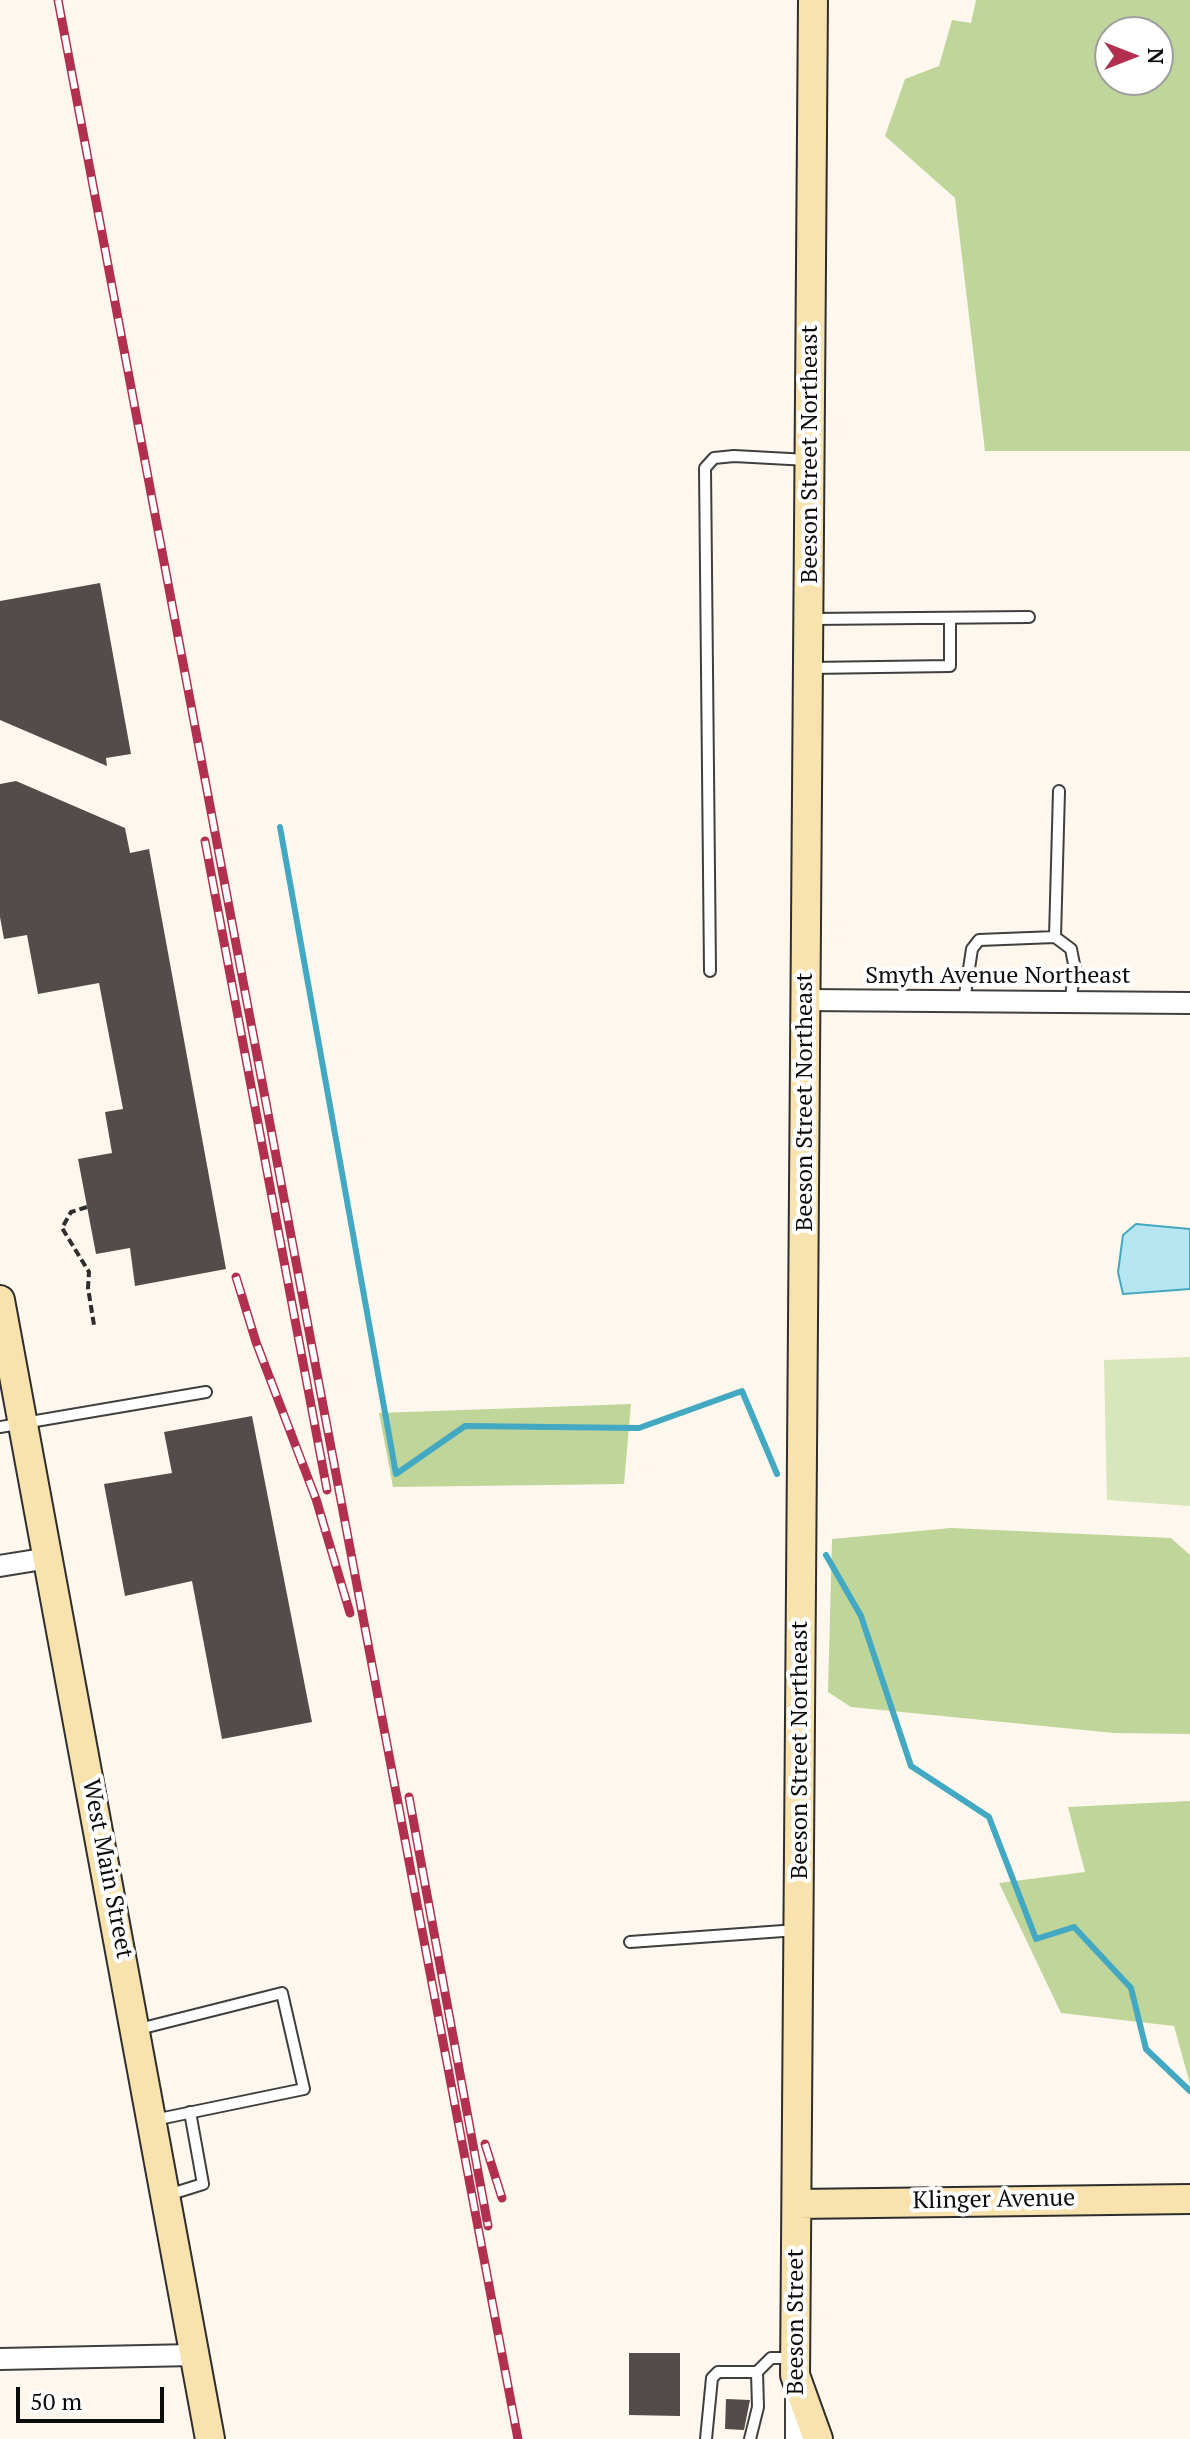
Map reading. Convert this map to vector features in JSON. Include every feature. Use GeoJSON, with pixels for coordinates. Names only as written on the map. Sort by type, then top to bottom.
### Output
{"type":"FeatureCollection","features":[{"type":"Feature","properties":{"kind":"street","name":"Beeson Street Northeast"},"geometry":{"type":"LineString","coordinates":[[797,2204],[813,0]]}},
{"type":"Feature","properties":{"kind":"street","name":"Smyth Avenue Northeast"},"geometry":{"type":"LineString","coordinates":[[805,1000],[1190,1003]]}},
{"type":"Feature","properties":{"kind":"street","name":"West Main Street"},"geometry":{"type":"LineString","coordinates":[[0,1300],[11,1424],[49,1558],[210,2439]]}},
{"type":"Feature","properties":{"kind":"street"},"geometry":{"type":"LineString","coordinates":[[0,1566],[49,1558]]}},
{"type":"Feature","properties":{"kind":"street","name":"Klinger Avenue"},"geometry":{"type":"LineString","coordinates":[[797,2204],[1190,2199]]}},
{"type":"Feature","properties":{"kind":"street","name":"Beeson Street"},"geometry":{"type":"LineString","coordinates":[[796,2439],[797,2204]]}},
{"type":"Feature","properties":{"kind":"street"},"geometry":{"type":"LineString","coordinates":[[0,2359],[194,2355]]}},
{"type":"Feature","properties":{"kind":"street"},"geometry":{"type":"LineString","coordinates":[[795,2366],[818,2439]]}},
{"type":"Feature","properties":{"kind":"lane"},"geometry":{"type":"LineString","coordinates":[[710,971],[705,468],[714,458],[734,456],[810,460]]}},
{"type":"Feature","properties":{"kind":"lane"},"geometry":{"type":"LineString","coordinates":[[809,619],[1029,617]]}},
{"type":"Feature","properties":{"kind":"lane"},"geometry":{"type":"LineString","coordinates":[[808,668],[950,666],[950,618]]}},
{"type":"Feature","properties":{"kind":"lane"},"geometry":{"type":"LineString","coordinates":[[1055,937],[1059,791]]}},
{"type":"Feature","properties":{"kind":"lane"},"geometry":{"type":"LineString","coordinates":[[963,1003],[972,949],[979,940],[1055,937],[1071,949],[1075,969],[1069,1003]]}},
{"type":"Feature","properties":{"kind":"lane"},"geometry":{"type":"LineString","coordinates":[[11,1424],[206,1392]]}},
{"type":"Feature","properties":{"kind":"lane"},"geometry":{"type":"LineString","coordinates":[[630,1942],[799,1930]]}},
{"type":"Feature","properties":{"kind":"lane"},"geometry":{"type":"LineString","coordinates":[[137,2030],[282,1993],[304,2089],[153,2120]]}},
{"type":"Feature","properties":{"kind":"lane"},"geometry":{"type":"LineString","coordinates":[[166,2195],[203,2184],[190,2112]]}},
{"type":"Feature","properties":{"kind":"lane"},"geometry":{"type":"LineString","coordinates":[[750,2439],[758,2407],[757,2372],[764,2361],[771,2358],[795,2366]]}},
{"type":"Feature","properties":{"kind":"lane"},"geometry":{"type":"LineString","coordinates":[[706,2439],[707,2394],[712,2378],[718,2372],[757,2372]]}},
{"type":"Feature","properties":{"kind":"path"},"geometry":{"type":"LineString","coordinates":[[87,1207],[71,1212],[62,1228],[89,1272],[88,1288],[94,1325]]}},
{"type":"Feature","properties":{"kind":"green space"},"geometry":{"type":"Polygon","coordinates":[[[976,0],[1190,0],[1190,451],[985,451],[955,198],[885,136],[905,79],[939,66],[952,20],[971,23],[976,0]]]}},
{"type":"Feature","properties":{"kind":"green space"},"geometry":{"type":"Polygon","coordinates":[[[1190,1357],[1190,1506],[1107,1500],[1104,1360],[1190,1357]]]}},
{"type":"Feature","properties":{"kind":"green space"},"geometry":{"type":"Polygon","coordinates":[[[631,1404],[624,1484],[393,1487],[379,1413],[631,1404]]]}},
{"type":"Feature","properties":{"kind":"green space"},"geometry":{"type":"Polygon","coordinates":[[[951,1528],[1171,1538],[1190,1555],[1190,1734],[1114,1733],[851,1707],[828,1692],[832,1539],[951,1528]]]}},
{"type":"Feature","properties":{"kind":"green space"},"geometry":{"type":"Polygon","coordinates":[[[1190,1801],[1190,2084],[1174,2026],[1061,2013],[999,1883],[1085,1872],[1068,1807],[1190,1801]]]}},
{"type":"Feature","properties":{"kind":"water"},"geometry":{"type":"Polygon","coordinates":[[[1136,1224],[1190,1229],[1190,1289],[1123,1294],[1118,1272],[1123,1235],[1136,1224]]]}},
{"type":"Feature","properties":{"kind":"building"},"geometry":{"type":"Polygon","coordinates":[[[100,583],[131,754],[106,758],[107,766],[0,720],[0,601],[100,583]]]}},
{"type":"Feature","properties":{"kind":"building"},"geometry":{"type":"Polygon","coordinates":[[[16,781],[125,828],[130,853],[149,849],[226,1269],[135,1286],[130,1248],[96,1254],[78,1159],[112,1153],[105,1112],[123,1109],[99,983],[38,994],[27,935],[4,939],[0,917],[0,784],[16,781]]]}},
{"type":"Feature","properties":{"kind":"building"},"geometry":{"type":"Polygon","coordinates":[[[252,1416],[312,1722],[222,1739],[192,1581],[125,1596],[104,1484],[172,1473],[164,1432],[252,1416]]]}},
{"type":"Feature","properties":{"kind":"building"},"geometry":{"type":"Polygon","coordinates":[[[629,2353],[680,2353],[680,2416],[629,2415],[629,2353]]]}},
{"type":"Feature","properties":{"kind":"building"},"geometry":{"type":"Polygon","coordinates":[[[726,2399],[750,2400],[744,2430],[725,2429],[726,2399]]]}},
{"type":"Feature","properties":{"kind":"waterway"},"geometry":{"type":"LineString","coordinates":[[280,827],[396,1474],[465,1426],[639,1428],[742,1391],[777,1474]]}},
{"type":"Feature","properties":{"kind":"waterway"},"geometry":{"type":"LineString","coordinates":[[826,1555],[861,1616],[911,1766],[989,1817],[1036,1939],[1074,1927],[1131,1988],[1146,2049],[1190,2091]]}},
{"type":"Feature","properties":{"kind":"railway"},"geometry":{"type":"LineString","coordinates":[[58,0],[518,2439]]}},
{"type":"Feature","properties":{"kind":"railway"},"geometry":{"type":"LineString","coordinates":[[205,841],[327,1490]]}},
{"type":"Feature","properties":{"kind":"railway"},"geometry":{"type":"LineString","coordinates":[[236,1277],[256,1342],[316,1499],[350,1613]]}},
{"type":"Feature","properties":{"kind":"railway"},"geometry":{"type":"LineString","coordinates":[[409,1797],[488,2226]]}},
{"type":"Feature","properties":{"kind":"railway"},"geometry":{"type":"LineString","coordinates":[[485,2144],[502,2198]]}}]}
